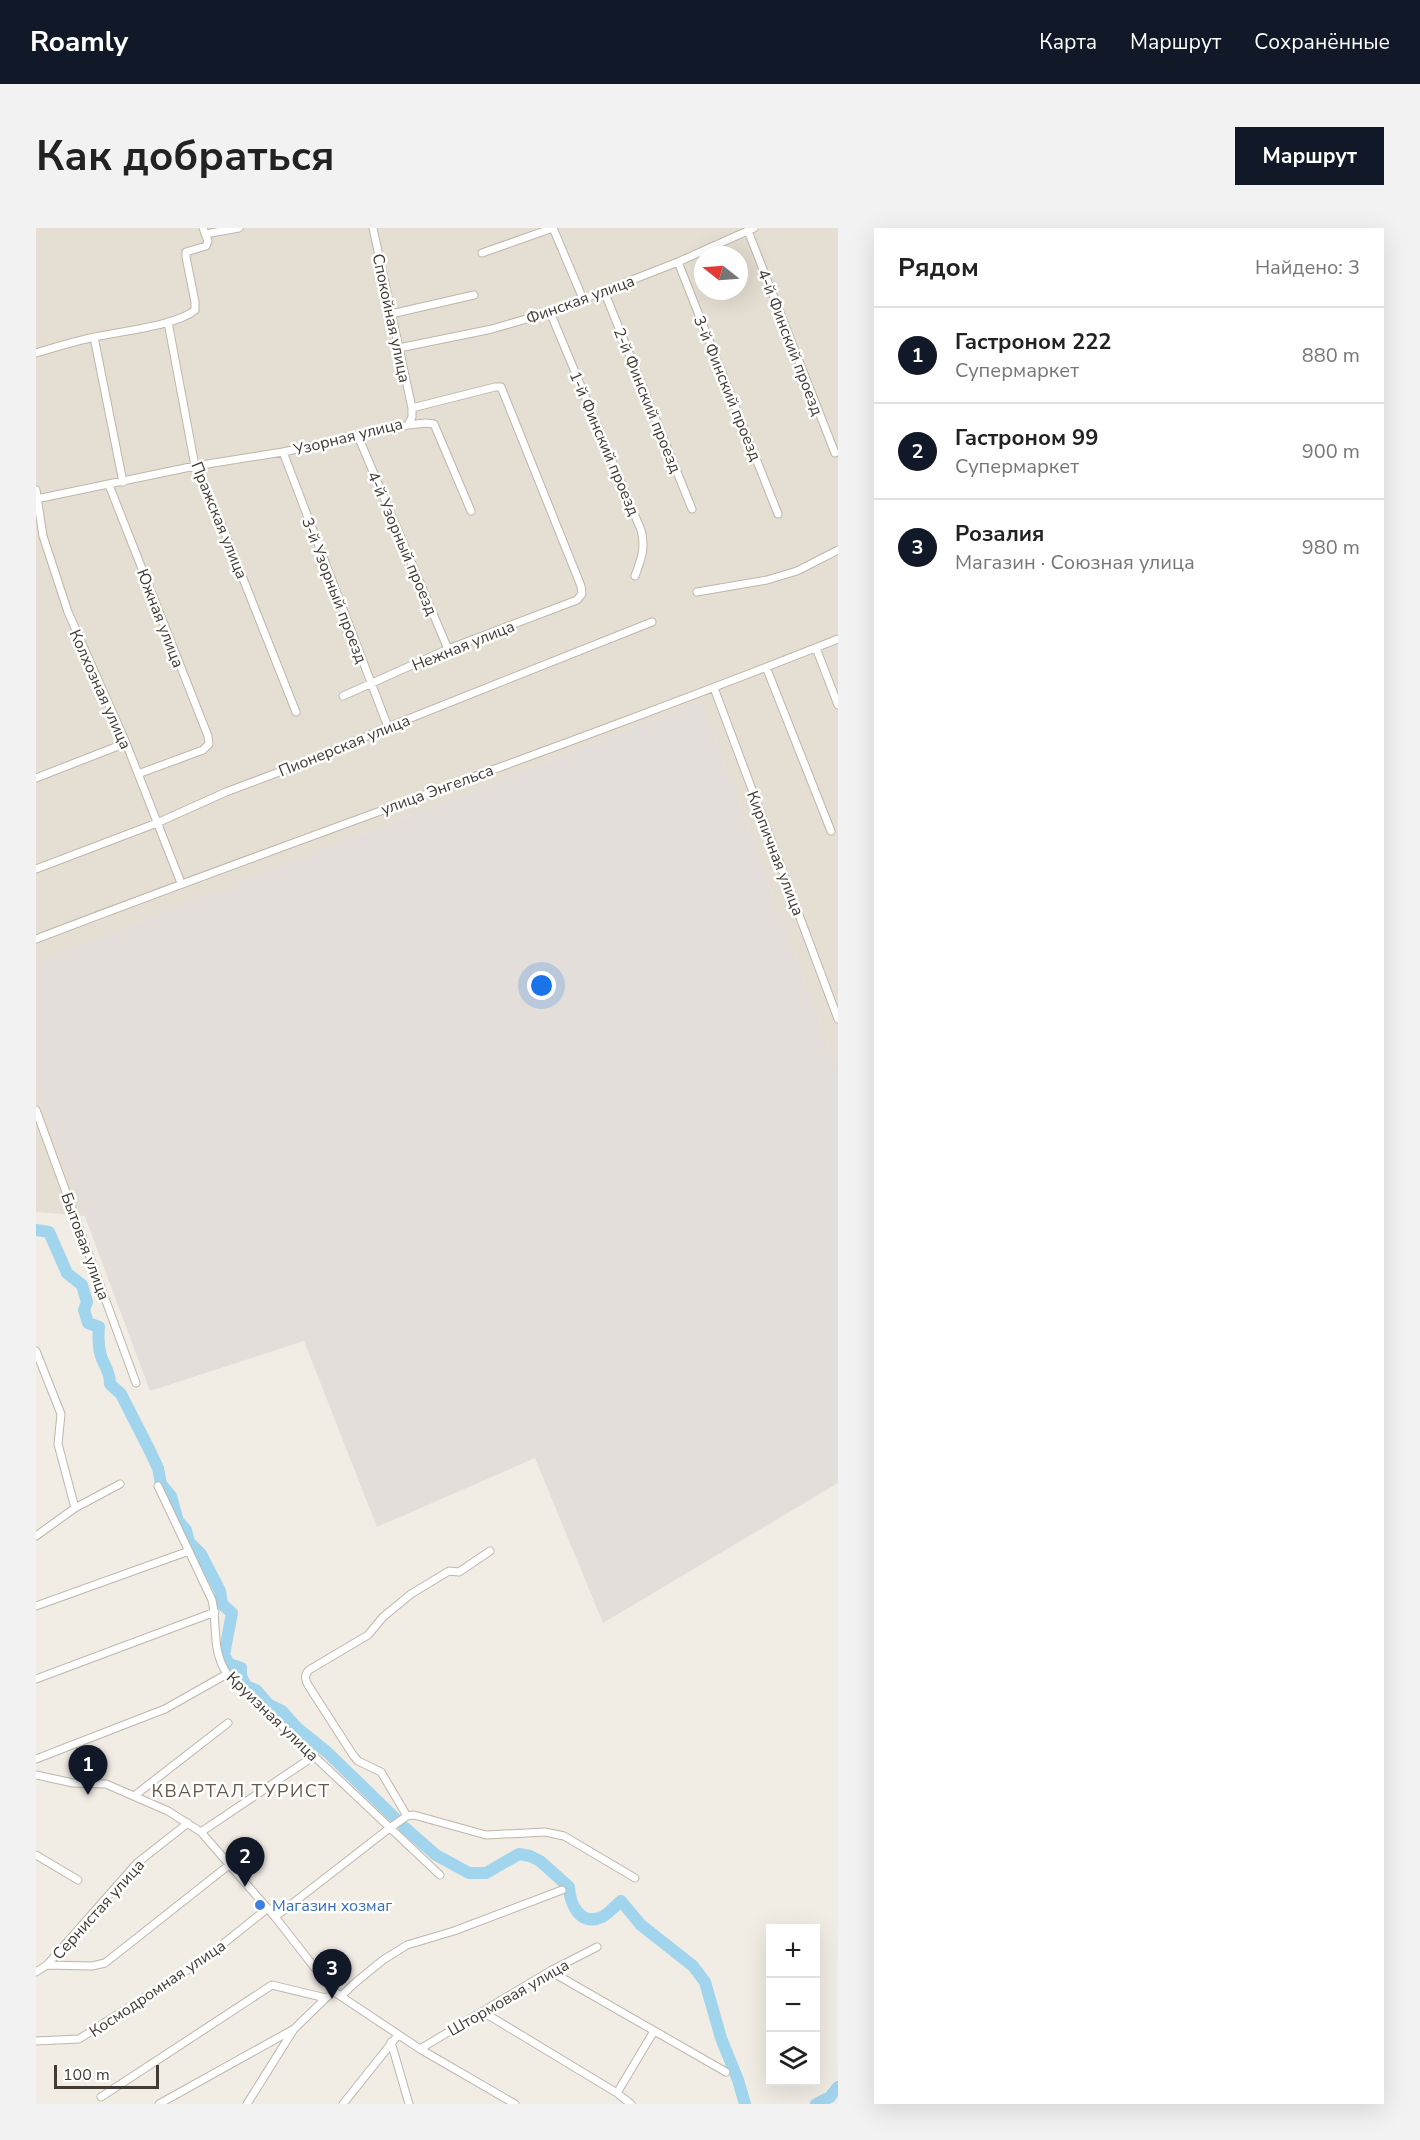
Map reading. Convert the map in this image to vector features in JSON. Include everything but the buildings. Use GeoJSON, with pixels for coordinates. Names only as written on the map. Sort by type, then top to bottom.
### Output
{"type":"FeatureCollection","features":[{"type":"Feature","properties":{"kind":"street"},"geometry":{"type":"LineString","coordinates":[[36,353],[94,337],[168,322],[188,315],[195,310],[195,302],[186,252],[206,246],[204,231],[239,228]]}},
{"type":"Feature","properties":{"kind":"street","name":"Спокойная улица"},"geometry":{"type":"LineString","coordinates":[[373,228],[412,408]]}},
{"type":"Feature","properties":{"kind":"street"},"geometry":{"type":"LineString","coordinates":[[482,253],[553,228],[582,299]]}},
{"type":"Feature","properties":{"kind":"street","name":"Финская улица"},"geometry":{"type":"LineString","coordinates":[[399,348],[499,327],[550,312],[678,262],[751,229]]}},
{"type":"Feature","properties":{"kind":"street","name":"4-й Финский проезд"},"geometry":{"type":"LineString","coordinates":[[751,229],[835,453]]}},
{"type":"Feature","properties":{"kind":"street","name":"3-й Финский проезд"},"geometry":{"type":"LineString","coordinates":[[678,262],[778,514]]}},
{"type":"Feature","properties":{"kind":"street","name":"2-й Финский проезд"},"geometry":{"type":"LineString","coordinates":[[604,291],[692,509]]}},
{"type":"Feature","properties":{"kind":"street"},"geometry":{"type":"LineString","coordinates":[[391,314],[474,296]]}},
{"type":"Feature","properties":{"kind":"street","name":"1-й Финский проезд"},"geometry":{"type":"LineString","coordinates":[[550,312],[644,539],[644,552],[635,576]]}},
{"type":"Feature","properties":{"kind":"street","name":"Пражская улица"},"geometry":{"type":"LineString","coordinates":[[168,322],[195,466],[224,529],[296,712]]}},
{"type":"Feature","properties":{"kind":"street"},"geometry":{"type":"LineString","coordinates":[[94,337],[123,482]]}},
{"type":"Feature","properties":{"kind":"street","name":"Узорная улица"},"geometry":{"type":"LineString","coordinates":[[37,499],[195,466],[283,452],[408,424],[412,417],[412,408],[501,387],[581,586],[582,594]]}},
{"type":"Feature","properties":{"kind":"street"},"geometry":{"type":"LineString","coordinates":[[408,424],[434,424],[471,511]]}},
{"type":"Feature","properties":{"kind":"street","name":"4-й Узорный проезд"},"geometry":{"type":"LineString","coordinates":[[358,436],[448,649]]}},
{"type":"Feature","properties":{"kind":"street","name":"3-й Узорный проезд"},"geometry":{"type":"LineString","coordinates":[[283,452],[388,727]]}},
{"type":"Feature","properties":{"kind":"street","name":"Южная улица"},"geometry":{"type":"LineString","coordinates":[[109,485],[208,736],[209,744],[203,750],[138,774]]}},
{"type":"Feature","properties":{"kind":"street","name":"Колхозная улица"},"geometry":{"type":"LineString","coordinates":[[36,490],[43,536],[68,612],[126,743],[181,883]]}},
{"type":"Feature","properties":{"kind":"street"},"geometry":{"type":"LineString","coordinates":[[697,592],[767,580],[797,571],[838,550]]}},
{"type":"Feature","properties":{"kind":"street","name":"Нежная улица"},"geometry":{"type":"LineString","coordinates":[[343,696],[448,649],[577,600],[582,594]]}},
{"type":"Feature","properties":{"kind":"street","name":"Пионерская улица"},"geometry":{"type":"LineString","coordinates":[[36,869],[157,823],[226,792],[652,622]]}},
{"type":"Feature","properties":{"kind":"street","name":"улица Энгельса"},"geometry":{"type":"LineString","coordinates":[[36,939],[181,883],[714,688],[838,639]]}},
{"type":"Feature","properties":{"kind":"street"},"geometry":{"type":"LineString","coordinates":[[816,648],[838,705]]}},
{"type":"Feature","properties":{"kind":"street"},"geometry":{"type":"LineString","coordinates":[[766,667],[831,831]]}},
{"type":"Feature","properties":{"kind":"street","name":"Кирпичная улица"},"geometry":{"type":"LineString","coordinates":[[714,688],[838,1019]]}},
{"type":"Feature","properties":{"kind":"street"},"geometry":{"type":"LineString","coordinates":[[36,777],[126,743]]}},
{"type":"Feature","properties":{"kind":"street","name":"Бытовая улица"},"geometry":{"type":"LineString","coordinates":[[36,1110],[136,1383]]}},
{"type":"Feature","properties":{"kind":"street"},"geometry":{"type":"LineString","coordinates":[[36,1351],[61,1413],[62,1423],[58,1444],[75,1508]]}},
{"type":"Feature","properties":{"kind":"street"},"geometry":{"type":"LineString","coordinates":[[36,1536],[75,1508],[120,1484]]}},
{"type":"Feature","properties":{"kind":"street","name":"Круизная улица"},"geometry":{"type":"LineString","coordinates":[[158,1486],[174,1524],[212,1600],[215,1612],[216,1650],[219,1661],[227,1674],[440,1875]]}},
{"type":"Feature","properties":{"kind":"street"},"geometry":{"type":"LineString","coordinates":[[36,1606],[189,1551]]}},
{"type":"Feature","properties":{"kind":"street"},"geometry":{"type":"LineString","coordinates":[[407,1816],[381,1772],[358,1761],[353,1755],[305,1680],[306,1674],[368,1635],[383,1617],[411,1593],[449,1571],[459,1572],[490,1551]]}},
{"type":"Feature","properties":{"kind":"street"},"geometry":{"type":"LineString","coordinates":[[36,1679],[215,1612]]}},
{"type":"Feature","properties":{"kind":"street"},"geometry":{"type":"LineString","coordinates":[[36,1759],[165,1709],[227,1674]]}},
{"type":"Feature","properties":{"kind":"street"},"geometry":{"type":"LineString","coordinates":[[134,1796],[228,1723]]}},
{"type":"Feature","properties":{"kind":"street"},"geometry":{"type":"LineString","coordinates":[[201,1832],[314,1756]]}},
{"type":"Feature","properties":{"kind":"street"},"geometry":{"type":"LineString","coordinates":[[36,1775],[73,1783],[106,1784],[168,1811],[188,1823],[201,1832],[268,1908],[333,1991],[420,2049],[515,2104]]}},
{"type":"Feature","properties":{"kind":"street"},"geometry":{"type":"LineString","coordinates":[[275,1917],[407,1816],[421,1817],[486,1835],[545,1832],[564,1836],[635,1878]]}},
{"type":"Feature","properties":{"kind":"street","name":"Сернистая улица"},"geometry":{"type":"LineString","coordinates":[[36,1972],[47,1965],[137,1863],[188,1823]]}},
{"type":"Feature","properties":{"kind":"street"},"geometry":{"type":"LineString","coordinates":[[36,1855],[78,1880]]}},
{"type":"Feature","properties":{"kind":"street"},"geometry":{"type":"LineString","coordinates":[[47,1965],[93,1966],[105,1963],[229,1865]]}},
{"type":"Feature","properties":{"kind":"street"},"geometry":{"type":"LineString","coordinates":[[341,1996],[383,1960],[407,1945],[454,1931],[562,1890]]}},
{"type":"Feature","properties":{"kind":"street","name":"Космодромная улица"},"geometry":{"type":"LineString","coordinates":[[36,2041],[79,2039],[203,1960],[268,1908]]}},
{"type":"Feature","properties":{"kind":"street","name":"Штормовая улица"},"geometry":{"type":"LineString","coordinates":[[420,2049],[550,1971],[597,1947]]}},
{"type":"Feature","properties":{"kind":"street"},"geometry":{"type":"LineString","coordinates":[[550,1971],[726,2072]]}},
{"type":"Feature","properties":{"kind":"street"},"geometry":{"type":"LineString","coordinates":[[101,2097],[272,1985],[326,1998]]}},
{"type":"Feature","properties":{"kind":"street"},"geometry":{"type":"LineString","coordinates":[[246,2104],[294,2029],[333,1991]]}},
{"type":"Feature","properties":{"kind":"street"},"geometry":{"type":"LineString","coordinates":[[483,2012],[632,2104]]}},
{"type":"Feature","properties":{"kind":"street"},"geometry":{"type":"LineString","coordinates":[[159,2104],[294,2029]]}},
{"type":"Feature","properties":{"kind":"street"},"geometry":{"type":"LineString","coordinates":[[617,2093],[654,2031]]}},
{"type":"Feature","properties":{"kind":"street"},"geometry":{"type":"LineString","coordinates":[[343,2104],[398,2035]]}},
{"type":"Feature","properties":{"kind":"street"},"geometry":{"type":"LineString","coordinates":[[391,2042],[409,2104]]}},
{"type":"Feature","properties":{"kind":"shaded area"},"geometry":{"type":"Polygon","coordinates":[[[36,228],[838,228],[838,1070],[701,701],[36,962],[36,228]]]}},
{"type":"Feature","properties":{"kind":"shaded area"},"geometry":{"type":"Polygon","coordinates":[[[701,701],[838,1070],[838,1483],[603,1623],[535,1458],[377,1527],[304,1341],[150,1391],[36,1085],[36,962],[701,701]]]}},
{"type":"Feature","properties":{"kind":"shaded area"},"geometry":{"type":"Polygon","coordinates":[[[36,1085],[85,1216],[36,1212],[36,1085]]]}},
{"type":"Feature","properties":{"kind":"waterway"},"geometry":{"type":"LineString","coordinates":[[36,1230],[49,1232],[67,1273],[82,1285],[87,1302],[84,1310],[88,1323],[99,1327],[99,1349],[110,1384],[121,1394],[158,1468],[161,1484],[171,1496],[178,1521],[186,1530],[189,1542],[201,1554],[220,1591],[222,1604],[232,1613],[224,1655],[229,1664],[241,1668],[241,1676],[246,1686],[256,1690],[268,1704],[282,1711],[297,1728],[327,1752],[394,1817]]}},
{"type":"Feature","properties":{"kind":"waterway"},"geometry":{"type":"LineString","coordinates":[[404,1827],[436,1855],[469,1873],[486,1873],[519,1854],[530,1856],[540,1861],[569,1887],[574,1907],[588,1919],[602,1917],[621,1901],[641,1925],[693,1966],[705,1982],[721,2038],[745,2104]]}},
{"type":"Feature","properties":{"kind":"waterway"},"geometry":{"type":"LineString","coordinates":[[816,2104],[830,2097],[838,2087]]}},
{"type":"Feature","properties":{"kind":"place","name":"Гастроном 222"},"geometry":{"type":"Point","coordinates":[88,1795]}},
{"type":"Feature","properties":{"kind":"place","name":"Гастроном 99"},"geometry":{"type":"Point","coordinates":[245,1887]}},
{"type":"Feature","properties":{"kind":"place","name":"Магазин хозмаг"},"geometry":{"type":"Point","coordinates":[260,1905]}},
{"type":"Feature","properties":{"kind":"place","name":"Розалия"},"geometry":{"type":"Point","coordinates":[332,1999]}},
{"type":"Feature","properties":{"kind":"district","name":"КВАРТАЛ ТУРИСТ"},"geometry":{"type":"Point","coordinates":[241,1791]}}]}
